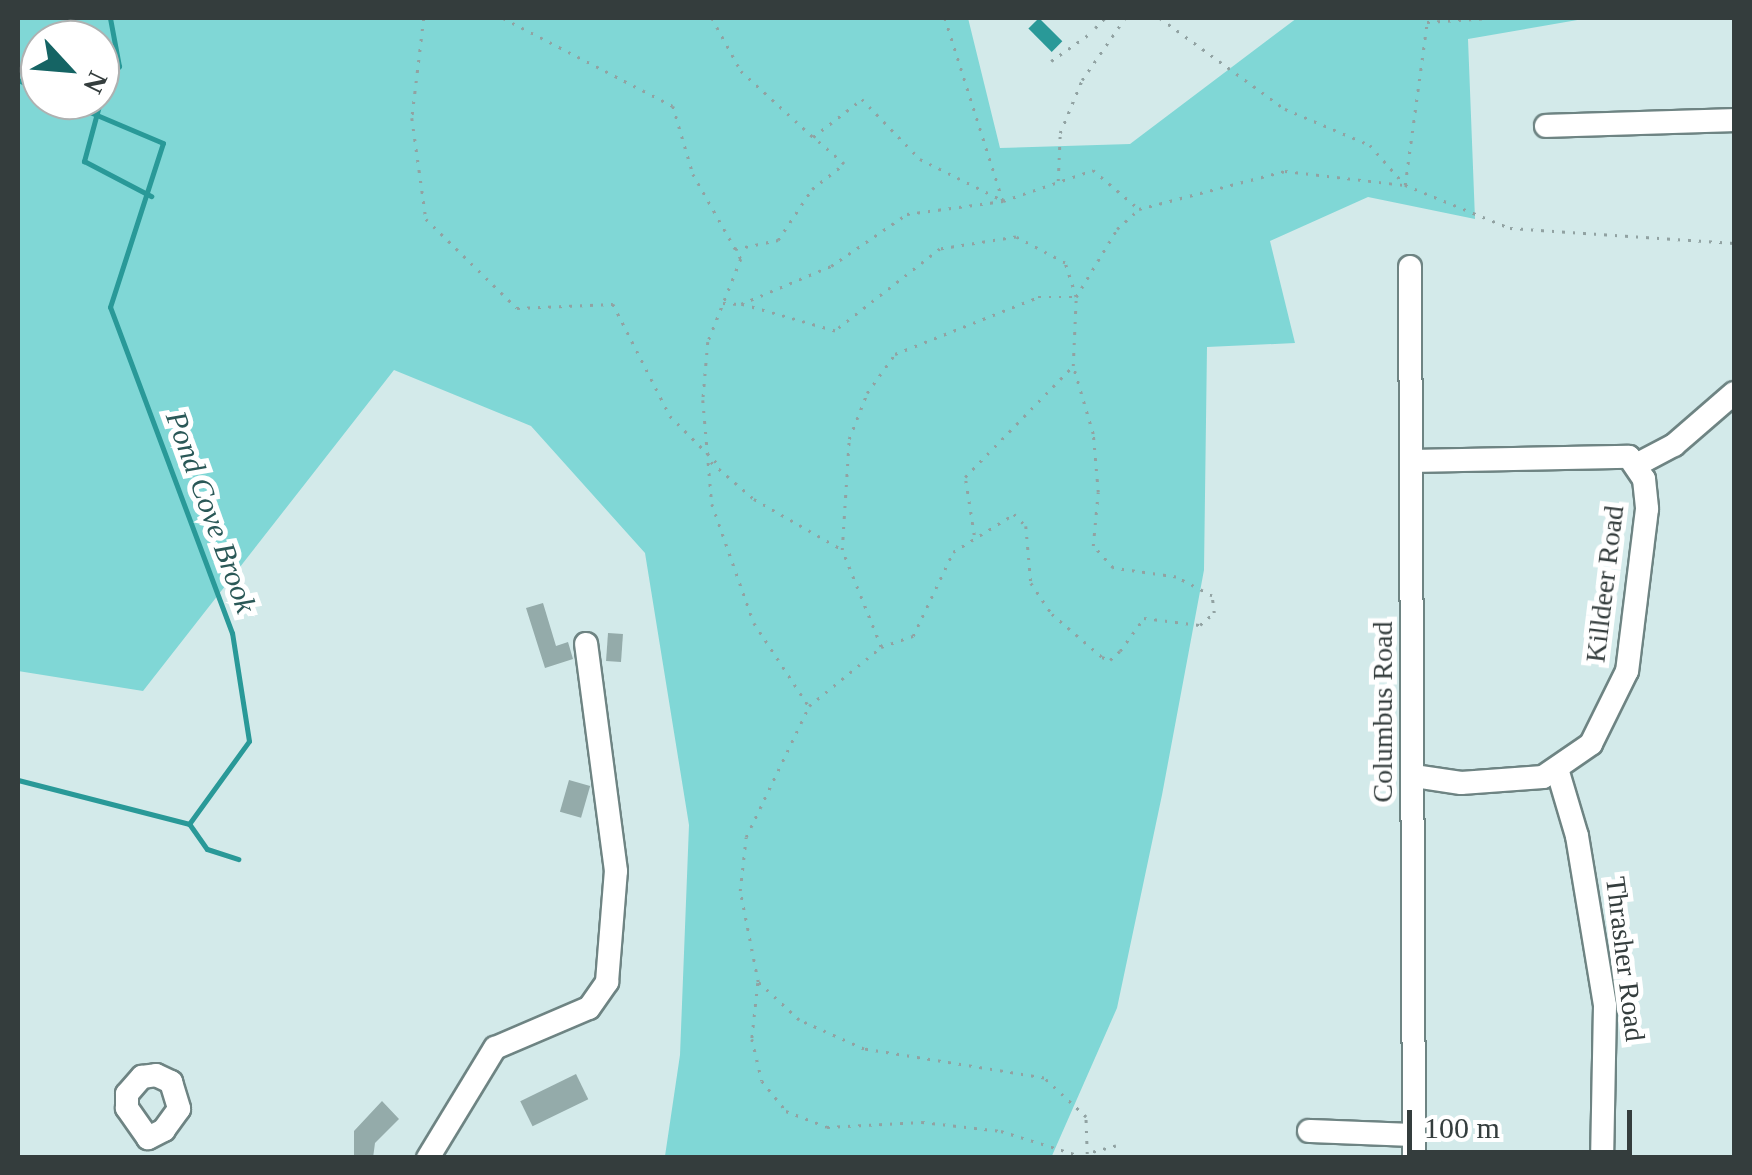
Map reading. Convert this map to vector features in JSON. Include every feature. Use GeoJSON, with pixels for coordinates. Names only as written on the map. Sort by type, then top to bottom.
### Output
{"type":"FeatureCollection","features":[{"type":"Feature","properties":{"kind":"street"},"geometry":{"type":"LineString","coordinates":[[1546,126],[1734,120]]}},
{"type":"Feature","properties":{"kind":"street","name":"Columbus Road"},"geometry":{"type":"LineString","coordinates":[[1410,266],[1414,1146]]}},
{"type":"Feature","properties":{"kind":"street"},"geometry":{"type":"LineString","coordinates":[[1410,462],[1615,455],[1638,464],[1674,445],[1734,393]]}},
{"type":"Feature","properties":{"kind":"street","name":"Killdeer Road"},"geometry":{"type":"LineString","coordinates":[[1558,772],[1608,722],[1627,672],[1647,510],[1638,464]]}},
{"type":"Feature","properties":{"kind":"street"},"geometry":{"type":"LineString","coordinates":[[428,1158],[495,1048],[589,1008],[608,982],[616,871],[586,644]]}},
{"type":"Feature","properties":{"kind":"street"},"geometry":{"type":"LineString","coordinates":[[1414,776],[1493,784],[1558,772]]}},
{"type":"Feature","properties":{"kind":"street","name":"Thrasher Road"},"geometry":{"type":"LineString","coordinates":[[1558,772],[1577,836],[1604,992],[1608,1048],[1602,1158]]}},
{"type":"Feature","properties":{"kind":"street"},"geometry":{"type":"LineString","coordinates":[[1310,1131],[1414,1146]]}},
{"type":"Feature","properties":{"kind":"path"},"geometry":{"type":"LineString","coordinates":[[424,18],[412,118],[426,219],[518,308],[613,304],[670,416],[754,499],[842,550]]}},
{"type":"Feature","properties":{"kind":"path"},"geometry":{"type":"LineString","coordinates":[[505,18],[672,106],[693,174],[741,258],[708,342],[712,504],[754,623],[808,706]]}},
{"type":"Feature","properties":{"kind":"path"},"geometry":{"type":"LineString","coordinates":[[712,18],[740,71],[844,164],[812,189],[778,240],[736,249]]}},
{"type":"Feature","properties":{"kind":"path"},"geometry":{"type":"LineString","coordinates":[[945,18],[1004,201]]}},
{"type":"Feature","properties":{"kind":"path"},"geometry":{"type":"LineString","coordinates":[[1095,28],[1105,18]]}},
{"type":"Feature","properties":{"kind":"path"},"geometry":{"type":"LineString","coordinates":[[1058,182],[1060,133],[1082,80],[1126,18]]}},
{"type":"Feature","properties":{"kind":"path"},"geometry":{"type":"LineString","coordinates":[[1160,18],[1285,109],[1370,145],[1405,185]]}},
{"type":"Feature","properties":{"kind":"path"},"geometry":{"type":"LineString","coordinates":[[1405,185],[1426,22],[1490,18]]}},
{"type":"Feature","properties":{"kind":"path"},"geometry":{"type":"LineString","coordinates":[[1050,61],[1088,35]]}},
{"type":"Feature","properties":{"kind":"path"},"geometry":{"type":"LineString","coordinates":[[813,138],[862,99],[920,159],[1004,201]]}},
{"type":"Feature","properties":{"kind":"path"},"geometry":{"type":"LineString","coordinates":[[740,304],[831,266],[907,214],[1004,201],[1093,170],[1139,210]]}},
{"type":"Feature","properties":{"kind":"path"},"geometry":{"type":"LineString","coordinates":[[1076,297],[1116,229],[1139,210],[1284,172],[1405,185],[1510,228],[1734,243]]}},
{"type":"Feature","properties":{"kind":"path"},"geometry":{"type":"LineString","coordinates":[[723,303],[740,304],[835,331],[940,249],[1016,237],[1065,263],[1076,297],[1073,366],[1093,434],[1098,492],[1092,546],[1114,568],[1176,577],[1212,596],[1214,613],[1200,625],[1144,618],[1110,660],[1052,614],[1031,583],[1026,526],[1014,514],[974,535],[938,575],[913,636],[881,647],[808,706],[746,837],[740,891],[758,982],[752,1038],[762,1081],[786,1110],[827,1127],[922,1122],[1002,1131],[1087,1156],[1116,1146]]}},
{"type":"Feature","properties":{"kind":"path"},"geometry":{"type":"LineString","coordinates":[[881,647],[842,550],[850,440],[867,392],[895,354],[1038,297],[1076,297]]}},
{"type":"Feature","properties":{"kind":"path"},"geometry":{"type":"LineString","coordinates":[[974,535],[965,477],[1073,366]]}},
{"type":"Feature","properties":{"kind":"path"},"geometry":{"type":"LineString","coordinates":[[708,461],[720,466]]}},
{"type":"Feature","properties":{"kind":"path"},"geometry":{"type":"LineString","coordinates":[[758,982],[799,1020],[864,1048],[1044,1078],[1086,1116],[1087,1156]]}},
{"type":"Feature","properties":{"kind":"shaded area"},"geometry":{"type":"Polygon","coordinates":[[[18,18],[968,18],[1000,148],[1130,144],[1297,18],[1589,18],[1468,39],[1475,219],[1368,197],[1270,241],[1295,343],[1207,347],[1204,570],[1162,795],[1117,1008],[1051,1158],[665,1156],[680,1055],[689,825],[645,553],[531,426],[394,370],[143,691],[18,671],[18,18]]]}},
{"type":"Feature","properties":{"kind":"shaded area"},"geometry":{"type":"Polygon","coordinates":[[[1039,18],[1062,41],[1052,52],[1028,29],[1039,18]]]}},
{"type":"Feature","properties":{"kind":"building"},"geometry":{"type":"Polygon","coordinates":[[[543,603],[556,646],[568,642],[573,659],[545,668],[526,608],[543,603]]]}},
{"type":"Feature","properties":{"kind":"building"},"geometry":{"type":"Polygon","coordinates":[[[608,633],[623,634],[621,662],[606,661],[608,633]]]}},
{"type":"Feature","properties":{"kind":"building"},"geometry":{"type":"Polygon","coordinates":[[[569,780],[590,786],[581,818],[560,812],[569,780]]]}},
{"type":"Feature","properties":{"kind":"building"},"geometry":{"type":"Polygon","coordinates":[[[576,1074],[588,1099],[533,1126],[520,1101],[576,1074]]]}},
{"type":"Feature","properties":{"kind":"building"},"geometry":{"type":"Polygon","coordinates":[[[382,1101],[399,1119],[375,1143],[373,1158],[354,1158],[354,1131],[382,1101]]]}},
{"type":"Feature","properties":{"kind":"waterway"},"geometry":{"type":"LineString","coordinates":[[110,18],[119,66],[104,87],[84,161],[151,196]]}},
{"type":"Feature","properties":{"kind":"waterway","name":"Pond Cove Brook"},"geometry":{"type":"LineString","coordinates":[[18,780],[189,824],[249,741],[232,633],[110,307],[163,143],[108,120]]}},
{"type":"Feature","properties":{"kind":"waterway"},"geometry":{"type":"LineString","coordinates":[[190,825],[207,849],[238,859]]}}]}
